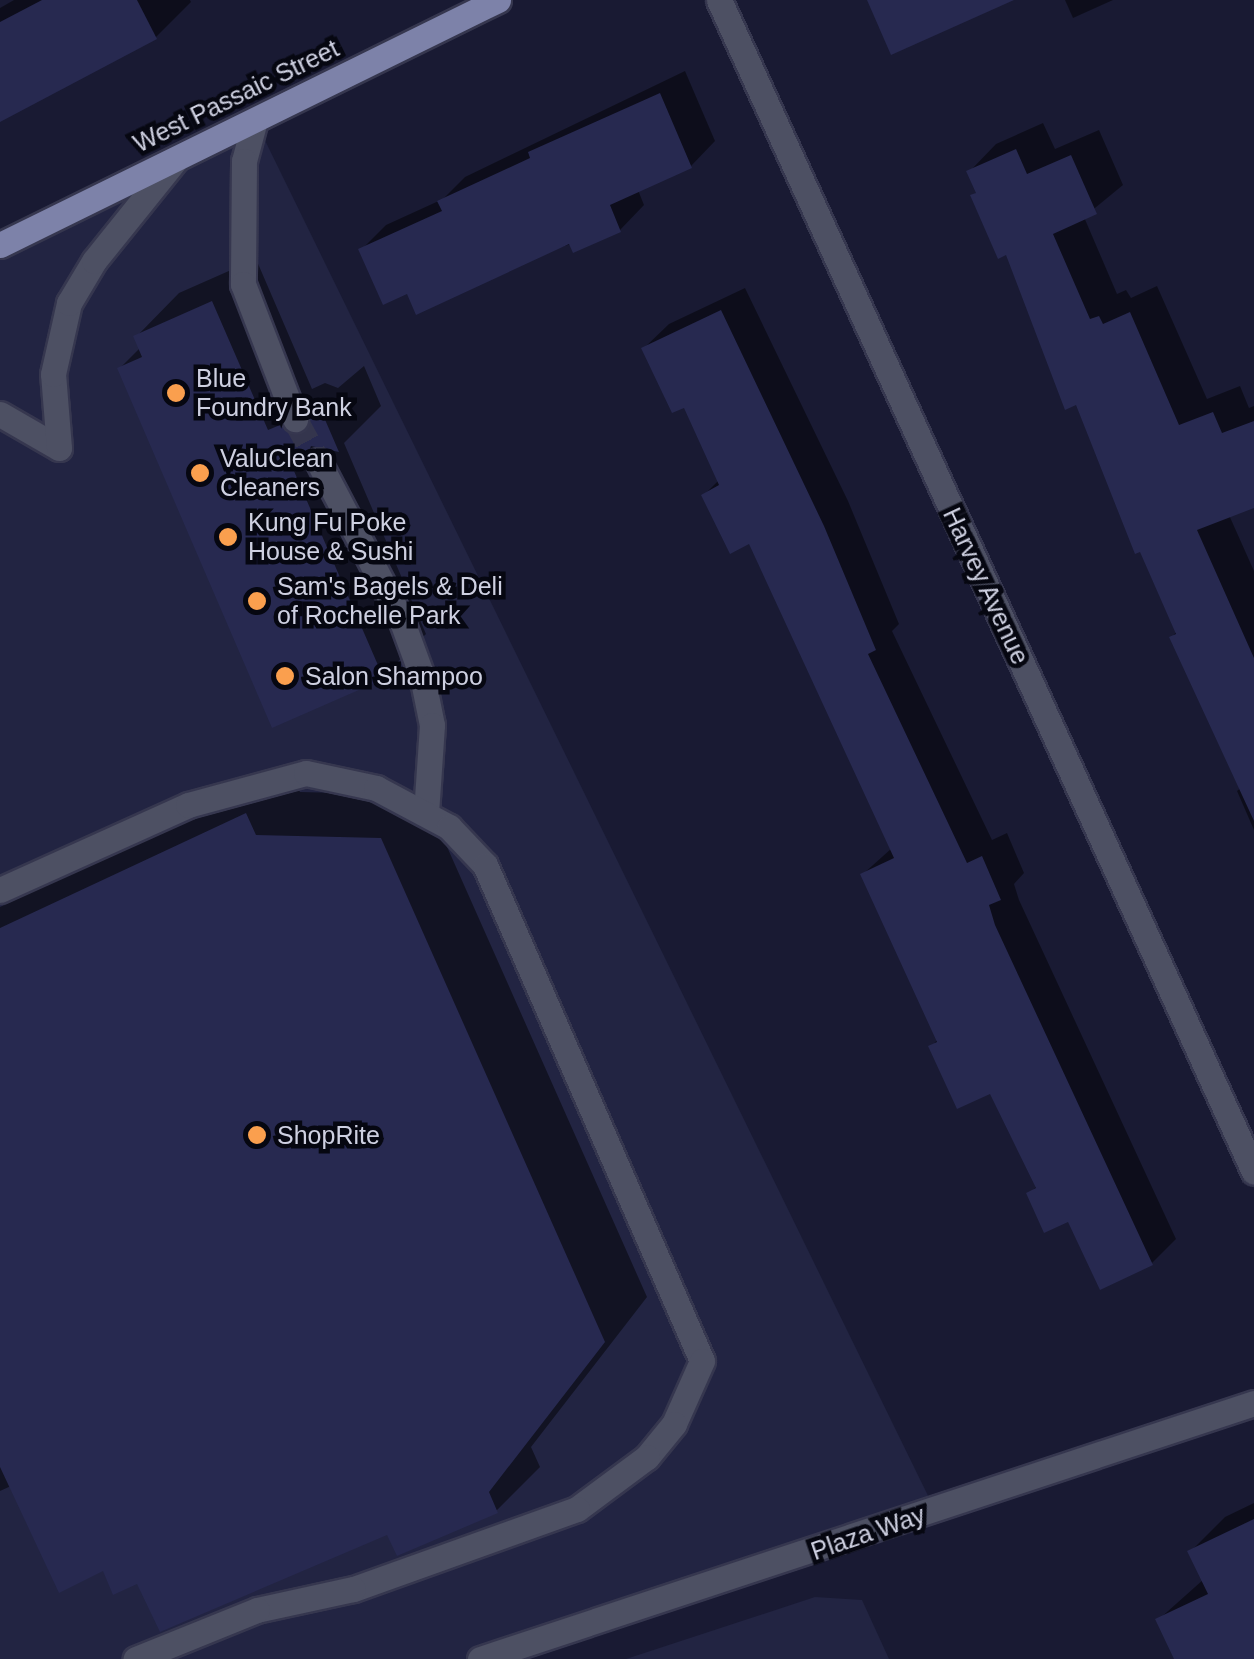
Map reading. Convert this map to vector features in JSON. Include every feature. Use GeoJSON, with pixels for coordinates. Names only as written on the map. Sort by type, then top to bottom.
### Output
{"type":"FeatureCollection","features":[{"type":"Feature","properties":{"kind":"main road","name":"West Passaic Street"},"geometry":{"type":"LineString","coordinates":[[0,245],[498,0]]}},
{"type":"Feature","properties":{"kind":"street","name":"Harvey Avenue"},"geometry":{"type":"LineString","coordinates":[[719,0],[1254,1172]]}},
{"type":"Feature","properties":{"kind":"street"},"geometry":{"type":"LineString","coordinates":[[254,120],[244,161],[243,284],[295,418]]}},
{"type":"Feature","properties":{"kind":"street"},"geometry":{"type":"LineString","coordinates":[[0,414],[59,448],[53,374],[69,304],[94,261],[176,159]]}},
{"type":"Feature","properties":{"kind":"street"},"geometry":{"type":"LineString","coordinates":[[318,461],[402,619],[422,676],[432,725],[426,813]]}},
{"type":"Feature","properties":{"kind":"street"},"geometry":{"type":"LineString","coordinates":[[0,890],[188,805],[290,775],[376,788],[426,813],[477,851],[485,865],[702,1361],[698,1377],[647,1457],[578,1509],[353,1589],[257,1610],[136,1659]]}},
{"type":"Feature","properties":{"kind":"street","name":"Plaza Way"},"geometry":{"type":"LineString","coordinates":[[480,1659],[1254,1402]]}},
{"type":"Feature","properties":{"kind":"shaded area"},"geometry":{"type":"Polygon","coordinates":[[[255,120],[935,1510],[480,1659],[0,1659],[0,245],[255,120]]]}},
{"type":"Feature","properties":{"kind":"shaded area"},"geometry":{"type":"Polygon","coordinates":[[[815,1597],[862,1600],[889,1659],[626,1659],[815,1597]]]}},
{"type":"Feature","properties":{"kind":"building"},"geometry":{"type":"Polygon","coordinates":[[[42,0],[137,0],[157,39],[0,122],[0,22],[42,0]]]}},
{"type":"Feature","properties":{"kind":"building"},"geometry":{"type":"Polygon","coordinates":[[[867,0],[1014,0],[891,55],[867,0]]]}},
{"type":"Feature","properties":{"kind":"building"},"geometry":{"type":"Polygon","coordinates":[[[660,93],[692,168],[610,205],[621,232],[573,253],[569,244],[416,315],[407,294],[383,305],[358,249],[442,211],[437,201],[530,158],[528,152],[660,93]]]}},
{"type":"Feature","properties":{"kind":"building"},"geometry":{"type":"Polygon","coordinates":[[[1016,149],[1027,174],[1071,155],[1097,214],[1053,234],[1090,319],[1099,316],[1103,324],[1130,312],[1179,425],[1213,412],[1222,433],[1254,421],[1254,508],[1197,530],[1254,658],[1254,821],[1169,637],[1176,634],[1140,552],[1135,554],[1076,405],[1065,410],[1006,255],[998,259],[970,195],[976,193],[966,171],[1016,149]]]}},
{"type":"Feature","properties":{"kind":"building"},"geometry":{"type":"Polygon","coordinates":[[[212,301],[268,430],[280,425],[302,434],[310,412],[320,408],[339,452],[311,446],[303,467],[294,471],[384,679],[272,728],[117,368],[142,357],[133,336],[212,301]]]}},
{"type":"Feature","properties":{"kind":"building"},"geometry":{"type":"Polygon","coordinates":[[[721,310],[824,526],[876,650],[868,654],[967,863],[982,856],[1001,900],[989,905],[995,925],[1153,1265],[1100,1290],[1068,1222],[1044,1233],[1026,1193],[1036,1188],[990,1094],[957,1109],[928,1046],[937,1042],[860,874],[894,858],[749,544],[730,554],[701,495],[719,485],[684,408],[672,413],[641,348],[721,310]]]}},
{"type":"Feature","properties":{"kind":"building","name":"ShopRite"},"geometry":{"type":"Polygon","coordinates":[[[246,813],[256,835],[381,838],[605,1342],[489,1492],[498,1513],[397,1556],[387,1535],[160,1632],[137,1584],[113,1595],[103,1571],[59,1593],[0,1467],[0,928],[246,813]]]}},
{"type":"Feature","properties":{"kind":"building"},"geometry":{"type":"Polygon","coordinates":[[[1254,1519],[1254,1659],[1174,1659],[1155,1619],[1208,1594],[1187,1551],[1254,1519]]]}},
{"type":"Feature","properties":{"kind":"tunnel"},"geometry":{"type":"LineString","coordinates":[[295,419],[318,461]]}},
{"type":"Feature","properties":{"kind":"place","name":"Blue Foundry Bank"},"geometry":{"type":"Point","coordinates":[176,393]}},
{"type":"Feature","properties":{"kind":"place","name":"ValuClean Cleaners"},"geometry":{"type":"Point","coordinates":[200,473]}},
{"type":"Feature","properties":{"kind":"place","name":"Kung Fu Poke House & Sushi"},"geometry":{"type":"Point","coordinates":[228,537]}},
{"type":"Feature","properties":{"kind":"place","name":"Sam's Bagels & Deli of Rochelle Park"},"geometry":{"type":"Point","coordinates":[257,601]}},
{"type":"Feature","properties":{"kind":"place","name":"Salon Shampoo"},"geometry":{"type":"Point","coordinates":[285,676]}},
{"type":"Feature","properties":{"kind":"place","name":"ShopRite"},"geometry":{"type":"Point","coordinates":[257,1135]}}]}
